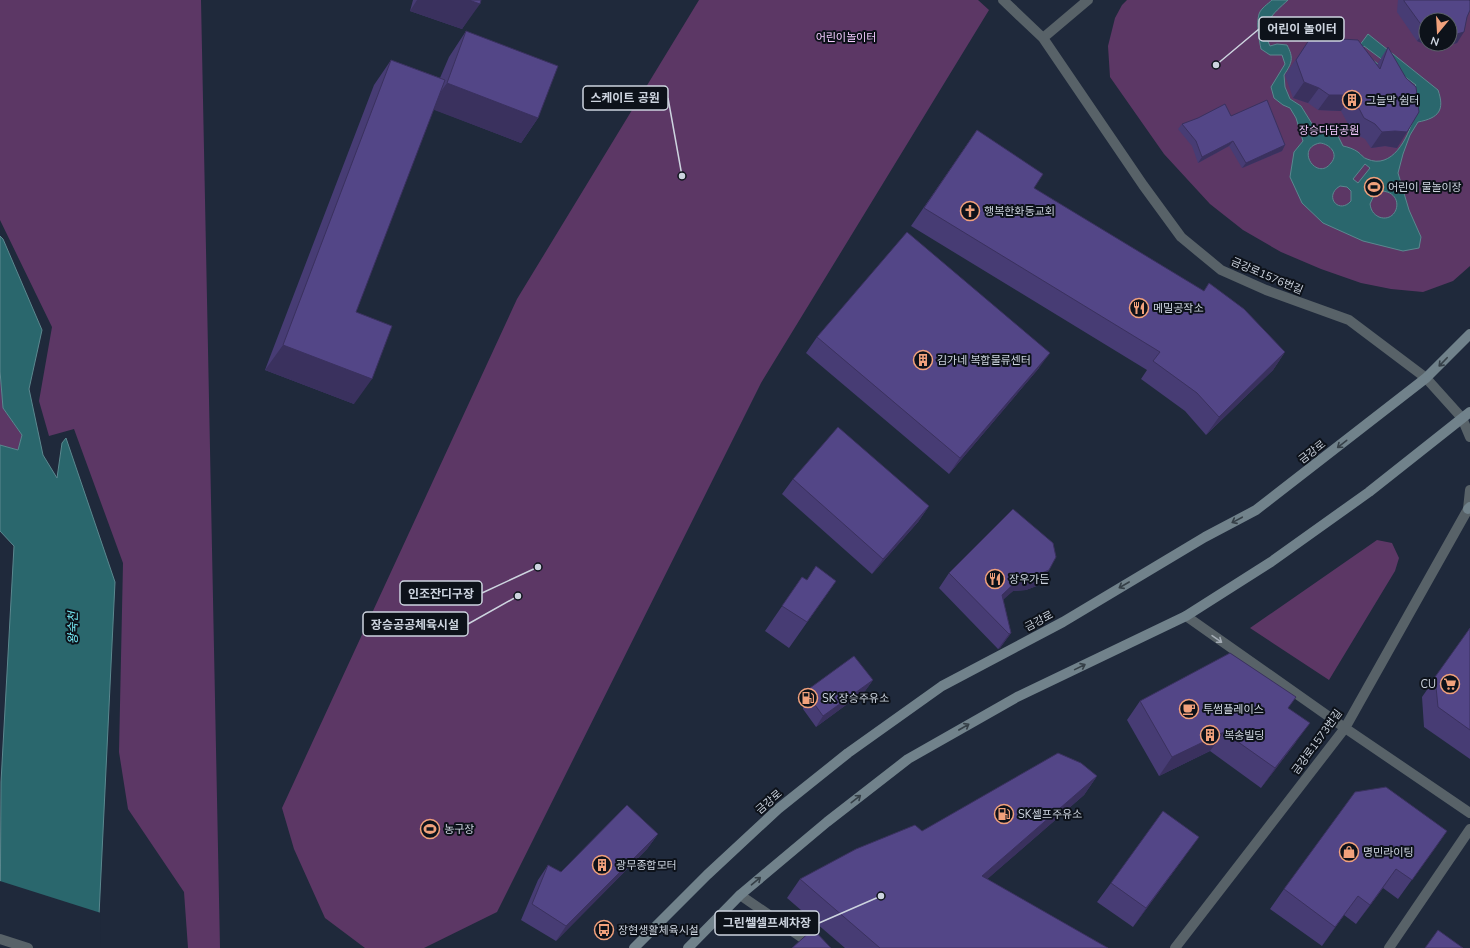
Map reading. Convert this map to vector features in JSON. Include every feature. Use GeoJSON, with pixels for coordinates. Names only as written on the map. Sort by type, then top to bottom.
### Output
{"type":"FeatureCollection","features":[{"type":"Feature","properties":{"kind":"main road","name":"금강로"},"geometry":{"type":"LineString","coordinates":[[634,948],[707,875],[778,809],[848,752],[942,686],[1063,622],[1205,537],[1256,510],[1426,378],[1470,334]]}},
{"type":"Feature","properties":{"kind":"main road"},"geometry":{"type":"LineString","coordinates":[[688,948],[740,895],[826,822],[908,759],[1017,697],[1186,616],[1277,558],[1369,492],[1466,415]]}},
{"type":"Feature","properties":{"kind":"street","name":"금강로1576번길"},"geometry":{"type":"LineString","coordinates":[[1003,0],[1043,38],[1143,185],[1181,237],[1221,270],[1266,290],[1349,320],[1426,378],[1466,415]]}},
{"type":"Feature","properties":{"kind":"street"},"geometry":{"type":"LineString","coordinates":[[1043,38],[1088,0]]}},
{"type":"Feature","properties":{"kind":"street"},"geometry":{"type":"LineString","coordinates":[[1466,415],[1470,437]]}},
{"type":"Feature","properties":{"kind":"street","name":"금강로1573번길"},"geometry":{"type":"LineString","coordinates":[[1175,948],[1345,728],[1469,508],[1470,490]]}},
{"type":"Feature","properties":{"kind":"street"},"geometry":{"type":"LineString","coordinates":[[1186,616],[1345,728],[1470,813]]}},
{"type":"Feature","properties":{"kind":"street"},"geometry":{"type":"LineString","coordinates":[[1389,948],[1470,829]]}},
{"type":"Feature","properties":{"kind":"street"},"geometry":{"type":"LineString","coordinates":[[740,895],[817,948]]}},
{"type":"Feature","properties":{"kind":"street"},"geometry":{"type":"LineString","coordinates":[[0,939],[28,948]]}},
{"type":"Feature","properties":{"kind":"green space"},"geometry":{"type":"Polygon","coordinates":[[[0,0],[201,0],[220,948],[188,948],[184,892],[128,809],[119,752],[123,563],[74,429],[49,436],[39,401],[52,327],[0,220],[0,0]]]}},
{"type":"Feature","properties":{"kind":"green space","name":"어린이놀이터"},"geometry":{"type":"Polygon","coordinates":[[[699,0],[978,0],[989,10],[761,383],[497,912],[424,948],[365,948],[325,918],[294,849],[282,808],[517,299],[699,0]]]}},
{"type":"Feature","properties":{"kind":"green space","name":"장승다담공원"},"geometry":{"type":"Polygon","coordinates":[[[1127,0],[1470,0],[1470,266],[1453,281],[1423,292],[1391,289],[1361,283],[1321,269],[1281,252],[1243,230],[1210,204],[1164,154],[1110,77],[1108,46],[1115,18],[1122,5],[1127,0]]]}},
{"type":"Feature","properties":{"kind":"green space"},"geometry":{"type":"Polygon","coordinates":[[[0,371],[3,408],[22,435],[18,450],[0,445],[0,371]]]}},
{"type":"Feature","properties":{"kind":"green space"},"geometry":{"type":"Polygon","coordinates":[[[1377,540],[1392,543],[1399,558],[1395,571],[1329,680],[1250,628],[1377,540]]]}},
{"type":"Feature","properties":{"kind":"water","name":"어린이 물놀이장"},"geometry":{"type":"Polygon","coordinates":[[[1272,0],[1288,0],[1269,20],[1266,32],[1270,46],[1277,44],[1287,45],[1291,53],[1289,67],[1284,75],[1285,87],[1290,99],[1301,106],[1314,127],[1332,124],[1343,146],[1355,150],[1363,157],[1376,161],[1384,160],[1391,156],[1403,143],[1411,127],[1413,119],[1354,53],[1368,34],[1438,90],[1441,103],[1440,108],[1431,118],[1418,122],[1410,135],[1398,173],[1409,210],[1421,237],[1419,248],[1403,251],[1363,241],[1323,223],[1302,203],[1290,177],[1294,152],[1303,141],[1296,118],[1290,108],[1274,98],[1271,87],[1285,64],[1282,55],[1270,55],[1261,49],[1259,36],[1259,14],[1272,0]],[[1364,46],[1361,51],[1412,90],[1416,85],[1364,46]],[[1320,143],[1312,146],[1308,157],[1310,162],[1320,169],[1325,168],[1333,160],[1334,153],[1330,147],[1324,144],[1320,143]],[[1365,164],[1353,179],[1358,183],[1370,168],[1365,164]],[[1340,186],[1335,190],[1333,199],[1338,205],[1346,205],[1351,201],[1351,191],[1347,187],[1340,186]],[[1382,191],[1374,195],[1370,204],[1375,215],[1386,218],[1395,212],[1397,207],[1397,202],[1394,197],[1390,193],[1382,191]]]}},
{"type":"Feature","properties":{"kind":"water","name":"왕숙천"},"geometry":{"type":"Polygon","coordinates":[[[0,236],[3,239],[42,330],[29,389],[43,455],[57,478],[62,443],[66,438],[115,582],[98,936],[0,948],[1,782],[14,546],[0,531],[0,445],[18,450],[22,435],[3,408],[0,371],[0,236]]]}},
{"type":"Feature","properties":{"kind":"pier"},"geometry":{"type":"Polygon","coordinates":[[[0,881],[101,913],[100,948],[0,948],[0,881]]]}},
{"type":"Feature","properties":{"kind":"building"},"geometry":{"type":"Polygon","coordinates":[[[469,0],[481,0],[480,4],[469,0]]]}},
{"type":"Feature","properties":{"kind":"building"},"geometry":{"type":"Polygon","coordinates":[[[1469,0],[1470,10],[1464,32],[1458,34],[1458,12],[1418,12],[1418,20],[1404,1],[1469,0]]]}},
{"type":"Feature","properties":{"kind":"building"},"geometry":{"type":"Polygon","coordinates":[[[466,31],[558,66],[538,118],[447,83],[466,31]]]}},
{"type":"Feature","properties":{"kind":"building","name":"그늘막 쉼터"},"geometry":{"type":"Polygon","coordinates":[[[1331,35],[1341,39],[1358,40],[1380,69],[1388,47],[1406,78],[1416,87],[1419,112],[1407,132],[1382,132],[1375,124],[1364,118],[1352,95],[1329,95],[1319,88],[1304,82],[1296,60],[1309,40],[1320,39],[1331,35]]]}},
{"type":"Feature","properties":{"kind":"building"},"geometry":{"type":"Polygon","coordinates":[[[391,60],[445,80],[356,312],[392,326],[372,379],[283,345],[391,60]]]}},
{"type":"Feature","properties":{"kind":"building"},"geometry":{"type":"Polygon","coordinates":[[[1267,100],[1285,145],[1246,163],[1233,141],[1202,157],[1196,141],[1182,124],[1198,118],[1225,104],[1231,116],[1267,100]]]}},
{"type":"Feature","properties":{"kind":"building"},"geometry":{"type":"Polygon","coordinates":[[[977,130],[1043,174],[1034,188],[1204,291],[1209,283],[1244,309],[1285,352],[1219,417],[1197,393],[1153,361],[1160,352],[924,208],[977,130]]]}},
{"type":"Feature","properties":{"kind":"building","name":"김가네 복합물류센터"},"geometry":{"type":"Polygon","coordinates":[[[907,232],[1050,353],[960,458],[817,337],[907,232]]]}},
{"type":"Feature","properties":{"kind":"building"},"geometry":{"type":"Polygon","coordinates":[[[838,427],[929,506],[883,559],[793,479],[838,427]]]}},
{"type":"Feature","properties":{"kind":"building","name":"장우가든"},"geometry":{"type":"Polygon","coordinates":[[[1013,509],[1053,543],[1056,557],[1049,570],[1037,575],[1023,575],[1002,595],[1011,633],[1009,634],[949,573],[1013,509]]]}},
{"type":"Feature","properties":{"kind":"building"},"geometry":{"type":"Polygon","coordinates":[[[816,566],[836,581],[807,622],[782,606],[802,577],[807,580],[816,566]]]}},
{"type":"Feature","properties":{"kind":"building"},"geometry":{"type":"Polygon","coordinates":[[[1470,628],[1470,730],[1438,707],[1435,677],[1470,628]]]}},
{"type":"Feature","properties":{"kind":"building","name":"복송빌딩"},"geometry":{"type":"Polygon","coordinates":[[[1230,653],[1296,697],[1288,708],[1310,723],[1275,768],[1224,732],[1172,757],[1140,701],[1230,653]]]}},
{"type":"Feature","properties":{"kind":"building"},"geometry":{"type":"Polygon","coordinates":[[[854,656],[873,680],[823,716],[810,698],[810,688],[854,656]]]}},
{"type":"Feature","properties":{"kind":"building"},"geometry":{"type":"Polygon","coordinates":[[[1058,753],[1081,763],[1097,776],[982,876],[1108,948],[880,948],[800,879],[856,849],[915,825],[922,831],[1058,753]]]}},
{"type":"Feature","properties":{"kind":"building"},"geometry":{"type":"Polygon","coordinates":[[[1386,787],[1447,831],[1412,880],[1396,869],[1370,905],[1358,896],[1335,927],[1284,889],[1355,792],[1386,787]]]}},
{"type":"Feature","properties":{"kind":"building","name":"광무종합모터"},"geometry":{"type":"Polygon","coordinates":[[[627,805],[658,834],[566,926],[532,904],[548,865],[561,872],[627,805]]]}},
{"type":"Feature","properties":{"kind":"building"},"geometry":{"type":"Polygon","coordinates":[[[1163,811],[1199,837],[1146,908],[1111,883],[1163,811]]]}},
{"type":"Feature","properties":{"kind":"building"},"geometry":{"type":"Polygon","coordinates":[[[813,929],[831,948],[792,948],[813,929]]]}},
{"type":"Feature","properties":{"kind":"building"},"geometry":{"type":"Polygon","coordinates":[[[1438,930],[1463,948],[1425,948],[1438,930]]]}},
{"type":"Feature","properties":{"kind":"place","name":"어린이 놀이터"},"geometry":{"type":"Point","coordinates":[1216,65]}},
{"type":"Feature","properties":{"kind":"place","name":"그늘막 쉼터"},"geometry":{"type":"Point","coordinates":[1352,100]}},
{"type":"Feature","properties":{"kind":"place","name":"스케이트 공원"},"geometry":{"type":"Point","coordinates":[682,176]}},
{"type":"Feature","properties":{"kind":"place","name":"어린이 물놀이장"},"geometry":{"type":"Point","coordinates":[1374,187]}},
{"type":"Feature","properties":{"kind":"place","name":"행복한화동교회"},"geometry":{"type":"Point","coordinates":[970,211]}},
{"type":"Feature","properties":{"kind":"place","name":"메밀공작소"},"geometry":{"type":"Point","coordinates":[1139,308]}},
{"type":"Feature","properties":{"kind":"place","name":"김가네 복합물류센터"},"geometry":{"type":"Point","coordinates":[923,360]}},
{"type":"Feature","properties":{"kind":"place","name":"인조잔디구장"},"geometry":{"type":"Point","coordinates":[538,567]}},
{"type":"Feature","properties":{"kind":"place","name":"장우가든"},"geometry":{"type":"Point","coordinates":[995,579]}},
{"type":"Feature","properties":{"kind":"place","name":"장승공공체육시설"},"geometry":{"type":"Point","coordinates":[518,596]}},
{"type":"Feature","properties":{"kind":"place","name":"CU"},"geometry":{"type":"Point","coordinates":[1450,684]}},
{"type":"Feature","properties":{"kind":"place","name":"SK 장승주유소"},"geometry":{"type":"Point","coordinates":[808,698]}},
{"type":"Feature","properties":{"kind":"place","name":"투썸플레이스"},"geometry":{"type":"Point","coordinates":[1189,709]}},
{"type":"Feature","properties":{"kind":"place","name":"복송빌딩"},"geometry":{"type":"Point","coordinates":[1210,735]}},
{"type":"Feature","properties":{"kind":"place","name":"SK셀프주유소"},"geometry":{"type":"Point","coordinates":[1004,814]}},
{"type":"Feature","properties":{"kind":"place","name":"농구장"},"geometry":{"type":"Point","coordinates":[430,829]}},
{"type":"Feature","properties":{"kind":"place","name":"명민라이팅"},"geometry":{"type":"Point","coordinates":[1349,852]}},
{"type":"Feature","properties":{"kind":"place","name":"광무종합모터"},"geometry":{"type":"Point","coordinates":[602,865]}},
{"type":"Feature","properties":{"kind":"place","name":"그린쎌셀프세차장"},"geometry":{"type":"Point","coordinates":[881,896]}},
{"type":"Feature","properties":{"kind":"place","name":"장현생활체육시설"},"geometry":{"type":"Point","coordinates":[604,930]}}]}
